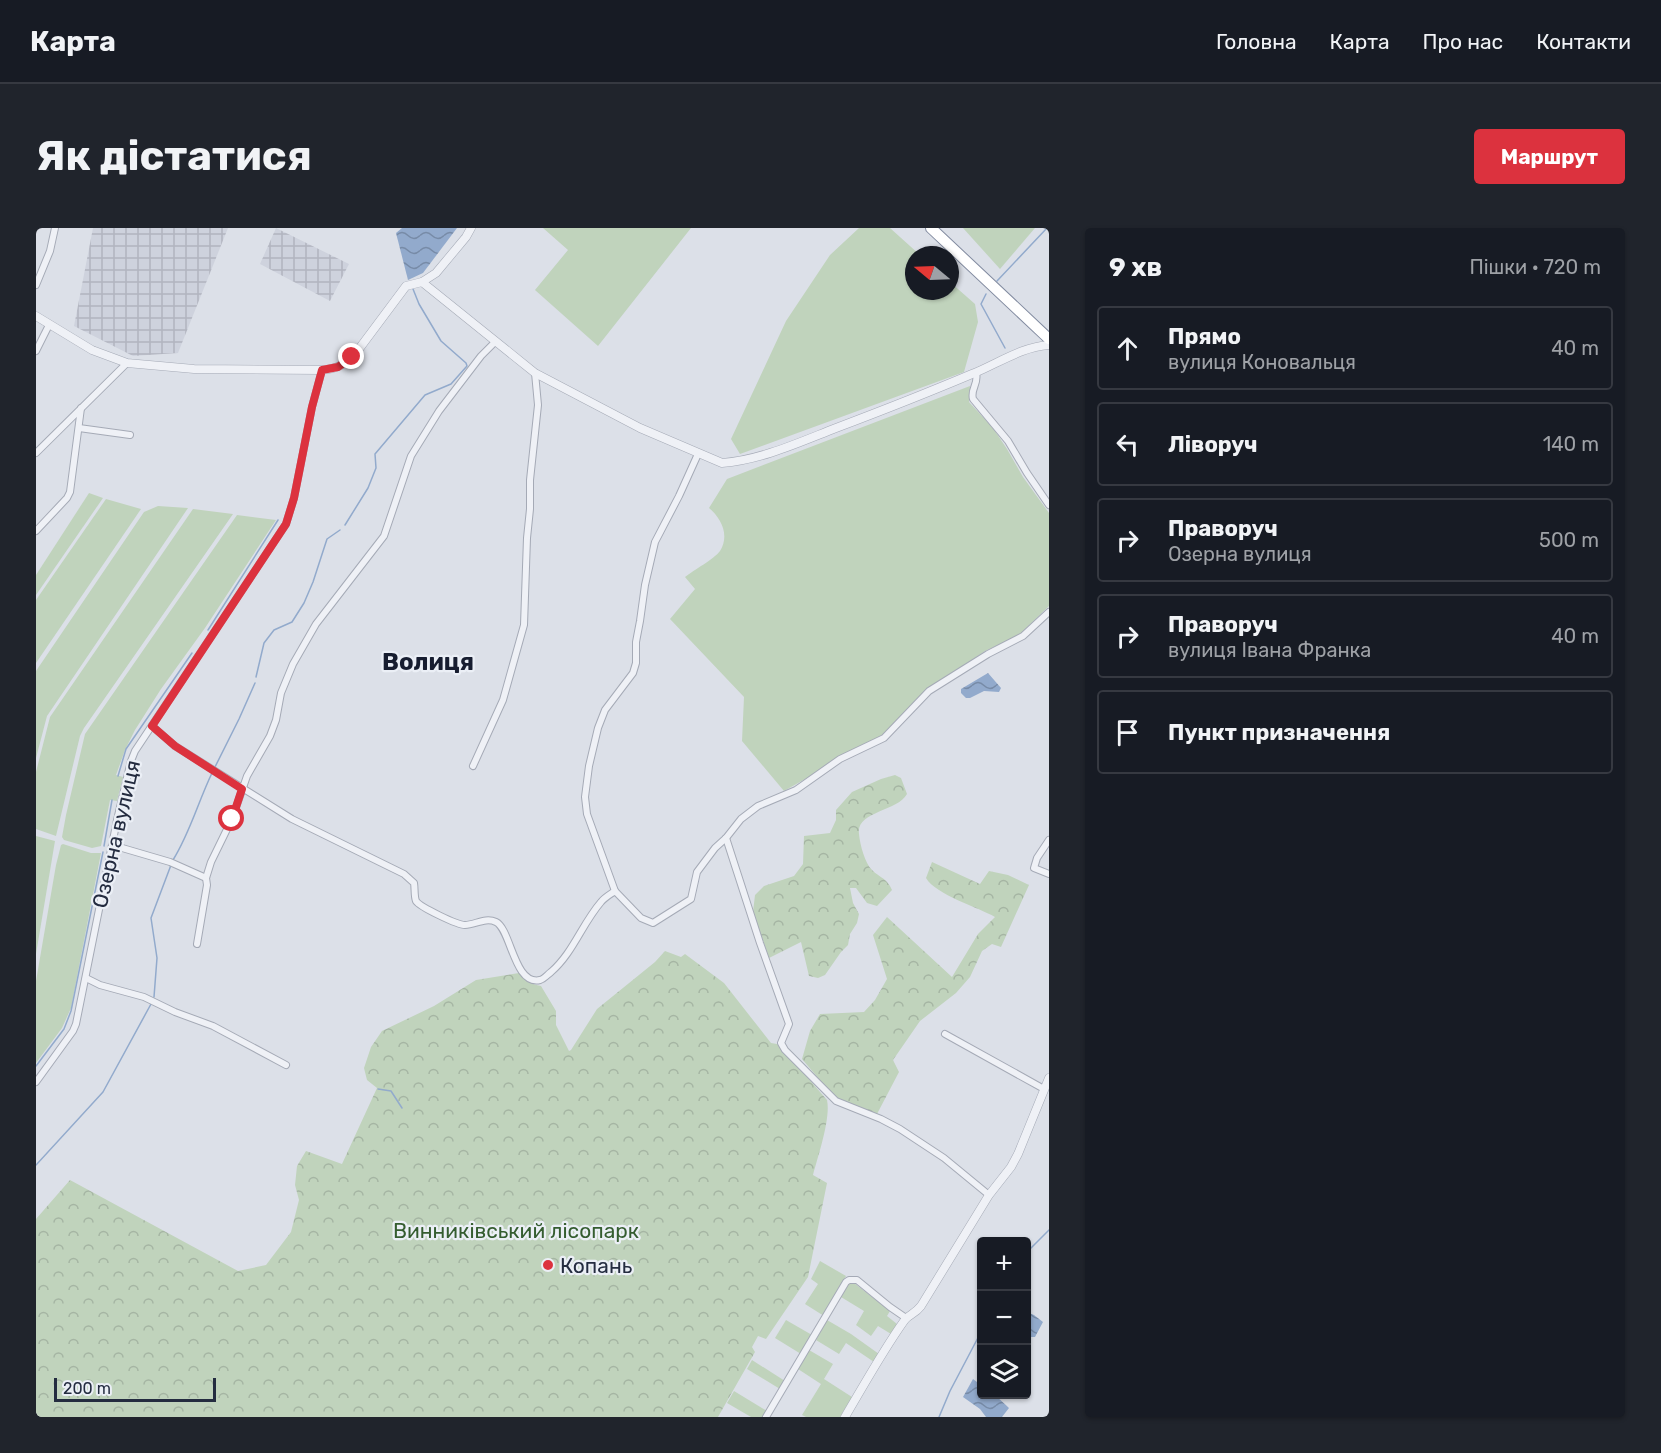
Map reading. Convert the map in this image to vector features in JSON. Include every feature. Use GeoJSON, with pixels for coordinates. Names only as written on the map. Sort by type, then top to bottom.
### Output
{"type":"FeatureCollection","features":[{"type":"Feature","properties":{"kind":"highway"},"geometry":{"type":"LineString","coordinates":[[931,228],[1049,339]]}},
{"type":"Feature","properties":{"kind":"street"},"geometry":{"type":"LineString","coordinates":[[36,285],[50,251],[55,228]]}},
{"type":"Feature","properties":{"kind":"street"},"geometry":{"type":"LineString","coordinates":[[36,316],[92,350],[127,363],[194,369],[322,370],[338,367],[352,357],[414,284],[436,273],[471,228]]}},
{"type":"Feature","properties":{"kind":"street"},"geometry":{"type":"LineString","coordinates":[[414,284],[535,373],[640,428],[722,464],[773,452],[976,373],[1007,357],[1041,345],[1049,345]]}},
{"type":"Feature","properties":{"kind":"street"},"geometry":{"type":"LineString","coordinates":[[36,351],[49,325]]}},
{"type":"Feature","properties":{"kind":"street"},"geometry":{"type":"LineString","coordinates":[[196,944],[207,885],[206,878],[211,862],[232,819],[247,776],[270,736],[276,720],[281,693],[293,664],[316,624],[384,536],[411,456],[439,411],[481,356],[495,342]]}},
{"type":"Feature","properties":{"kind":"street"},"geometry":{"type":"LineString","coordinates":[[36,453],[127,363]]}},
{"type":"Feature","properties":{"kind":"street","name":"Озерна вулиця"},"geometry":{"type":"LineString","coordinates":[[36,1082],[74,1031],[112,845],[135,751],[286,524],[294,498],[312,407],[322,370]]}},
{"type":"Feature","properties":{"kind":"street"},"geometry":{"type":"LineString","coordinates":[[473,766],[503,700],[524,625],[530,480],[538,405],[535,373]]}},
{"type":"Feature","properties":{"kind":"street"},"geometry":{"type":"LineString","coordinates":[[976,373],[978,379],[972,392],[973,399],[1004,435],[1049,506]]}},
{"type":"Feature","properties":{"kind":"street"},"geometry":{"type":"LineString","coordinates":[[36,531],[68,498],[81,408]]}},
{"type":"Feature","properties":{"kind":"street"},"geometry":{"type":"LineString","coordinates":[[79,428],[130,435]]}},
{"type":"Feature","properties":{"kind":"street"},"geometry":{"type":"LineString","coordinates":[[698,454],[655,542],[636,642],[636,663],[633,673],[605,710],[598,728],[585,796],[585,806],[615,891],[641,918],[653,923],[691,898],[697,872],[741,819],[758,806],[796,790],[840,759],[884,738],[929,691],[988,654],[1023,636],[1049,612]]}},
{"type":"Feature","properties":{"kind":"street"},"geometry":{"type":"LineString","coordinates":[[152,726],[175,746],[292,819],[404,874],[414,883],[417,902],[457,924],[466,925],[485,920],[495,922],[503,928],[521,970],[533,980],[542,979],[559,964],[602,901],[615,891]]}},
{"type":"Feature","properties":{"kind":"street"},"geometry":{"type":"LineString","coordinates":[[726,837],[789,1024],[781,1042],[785,1050],[836,1101],[900,1129],[944,1158],[989,1195]]}},
{"type":"Feature","properties":{"kind":"street"},"geometry":{"type":"LineString","coordinates":[[1049,840],[1037,858],[1034,868],[1049,874]]}},
{"type":"Feature","properties":{"kind":"street"},"geometry":{"type":"LineString","coordinates":[[112,845],[170,862],[206,878]]}},
{"type":"Feature","properties":{"kind":"street"},"geometry":{"type":"LineString","coordinates":[[86,978],[100,985],[144,997],[213,1026],[286,1065]]}},
{"type":"Feature","properties":{"kind":"street"},"geometry":{"type":"LineString","coordinates":[[945,1034],[1044,1089]]}},
{"type":"Feature","properties":{"kind":"street"},"geometry":{"type":"LineString","coordinates":[[845,1417],[874,1366],[906,1318],[921,1306],[989,1195],[1003,1179],[1018,1154],[1049,1078]]}},
{"type":"Feature","properties":{"kind":"street"},"geometry":{"type":"LineString","coordinates":[[766,1417],[846,1282],[857,1280],[906,1318]]}},
{"type":"Feature","properties":{"kind":"shaded area"},"geometry":{"type":"Polygon","coordinates":[[[93,228],[228,228],[178,353],[133,356],[74,326],[93,228]]]}},
{"type":"Feature","properties":{"kind":"shaded area"},"geometry":{"type":"Polygon","coordinates":[[[276,228],[349,264],[330,301],[260,264],[276,228]]]}},
{"type":"Feature","properties":{"kind":"green space"},"geometry":{"type":"Polygon","coordinates":[[[543,228],[691,228],[598,346],[535,290],[568,250],[543,228]]]}},
{"type":"Feature","properties":{"kind":"green space"},"geometry":{"type":"Polygon","coordinates":[[[859,228],[890,228],[910,246],[905,246],[905,300],[959,300],[959,290],[975,304],[978,322],[964,372],[740,454],[731,439],[786,321],[830,255],[859,228]]]}},
{"type":"Feature","properties":{"kind":"green space"},"geometry":{"type":"Polygon","coordinates":[[[963,228],[1035,228],[1000,269],[963,228]]]}},
{"type":"Feature","properties":{"kind":"green space"},"geometry":{"type":"Polygon","coordinates":[[[970,386],[969,402],[993,428],[1023,477],[1049,513],[1049,606],[1019,635],[985,651],[928,690],[881,736],[784,791],[742,741],[744,697],[670,619],[695,589],[685,577],[713,557],[723,545],[723,527],[709,508],[727,479],[970,386]]]}},
{"type":"Feature","properties":{"kind":"green space"},"geometry":{"type":"Polygon","coordinates":[[[89,493],[103,498],[36,595],[36,575],[89,493]]]}},
{"type":"Feature","properties":{"kind":"green space"},"geometry":{"type":"Polygon","coordinates":[[[106,499],[141,509],[36,663],[36,600],[106,499]]]}},
{"type":"Feature","properties":{"kind":"green space"},"geometry":{"type":"Polygon","coordinates":[[[158,506],[188,508],[47,716],[36,758],[36,671],[144,512],[158,506]]]}},
{"type":"Feature","properties":{"kind":"green space"},"geometry":{"type":"Polygon","coordinates":[[[193,509],[233,514],[84,728],[80,736],[56,836],[36,829],[36,772],[50,717],[193,509]]]}},
{"type":"Feature","properties":{"kind":"green space"},"geometry":{"type":"Polygon","coordinates":[[[237,515],[276,520],[135,730],[116,775],[123,777],[117,801],[110,800],[101,846],[92,848],[64,840],[62,837],[66,815],[85,734],[237,515]]]}},
{"type":"Feature","properties":{"kind":"green space"},"geometry":{"type":"Polygon","coordinates":[[[895,775],[901,778],[907,794],[895,805],[864,821],[860,826],[859,834],[867,863],[888,883],[892,890],[877,906],[867,903],[856,888],[850,888],[853,903],[859,914],[857,923],[850,934],[848,945],[825,975],[818,978],[809,976],[801,942],[769,958],[753,912],[755,895],[764,886],[794,876],[803,864],[804,836],[830,833],[836,820],[836,810],[852,792],[895,775]]]}},
{"type":"Feature","properties":{"kind":"green space"},"geometry":{"type":"Polygon","coordinates":[[[36,836],[55,841],[36,954],[36,836]]]}},
{"type":"Feature","properties":{"kind":"green space"},"geometry":{"type":"Polygon","coordinates":[[[63,844],[91,853],[101,853],[71,1008],[62,1028],[36,1063],[36,981],[56,865],[63,844]]]}},
{"type":"Feature","properties":{"kind":"green space"},"geometry":{"type":"Polygon","coordinates":[[[932,862],[980,884],[989,871],[1008,875],[1029,885],[1001,947],[992,944],[982,951],[970,977],[956,993],[920,1021],[893,1060],[899,1072],[877,1114],[842,1101],[830,1092],[802,1059],[810,1031],[820,1014],[864,1012],[875,1000],[887,979],[873,935],[887,917],[952,977],[978,934],[995,917],[948,895],[931,884],[926,878],[932,862]]]}},
{"type":"Feature","properties":{"kind":"green space","name":"Винниківський лісопарк"},"geometry":{"type":"Polygon","coordinates":[[[665,951],[681,957],[685,954],[724,983],[771,1043],[782,1048],[827,1100],[828,1108],[826,1127],[813,1175],[827,1183],[808,1277],[766,1339],[758,1336],[752,1347],[755,1352],[718,1417],[36,1417],[36,1219],[70,1180],[238,1271],[266,1265],[291,1232],[299,1200],[295,1185],[297,1166],[306,1151],[342,1164],[377,1088],[367,1080],[364,1068],[371,1047],[382,1031],[434,1006],[476,980],[519,973],[528,982],[541,986],[556,1011],[556,1025],[569,1051],[597,1009],[655,962],[665,951]]]}},
{"type":"Feature","properties":{"kind":"green space"},"geometry":{"type":"Polygon","coordinates":[[[820,1261],[846,1276],[824,1316],[805,1304],[818,1284],[811,1279],[820,1261]]]}},
{"type":"Feature","properties":{"kind":"green space"},"geometry":{"type":"Polygon","coordinates":[[[854,1283],[890,1311],[887,1316],[897,1324],[891,1334],[878,1326],[871,1336],[856,1325],[864,1311],[841,1297],[848,1284],[854,1283]]]}},
{"type":"Feature","properties":{"kind":"green space"},"geometry":{"type":"Polygon","coordinates":[[[786,1320],[812,1335],[801,1354],[775,1338],[786,1320]]]}},
{"type":"Feature","properties":{"kind":"green space"},"geometry":{"type":"Polygon","coordinates":[[[827,1320],[879,1354],[874,1362],[846,1343],[839,1354],[816,1340],[827,1320]]]}},
{"type":"Feature","properties":{"kind":"green space"},"geometry":{"type":"Polygon","coordinates":[[[809,1350],[833,1364],[824,1379],[852,1397],[840,1417],[802,1415],[821,1384],[798,1369],[809,1350]]]}},
{"type":"Feature","properties":{"kind":"green space"},"geometry":{"type":"Polygon","coordinates":[[[752,1360],[785,1381],[780,1389],[747,1369],[752,1360]]]}},
{"type":"Feature","properties":{"kind":"green space"},"geometry":{"type":"Polygon","coordinates":[[[734,1391],[767,1411],[764,1417],[751,1417],[727,1403],[734,1391]]]}},
{"type":"Feature","properties":{"kind":"water"},"geometry":{"type":"Polygon","coordinates":[[[402,228],[457,228],[423,273],[408,280],[396,233],[402,228]]]}},
{"type":"Feature","properties":{"kind":"water"},"geometry":{"type":"Polygon","coordinates":[[[988,673],[1001,688],[999,692],[984,691],[970,698],[966,698],[961,693],[961,689],[988,673]]]}},
{"type":"Feature","properties":{"kind":"water"},"geometry":{"type":"Polygon","coordinates":[[[1031,1314],[1043,1322],[1035,1337],[1031,1337],[1031,1314]]]}},
{"type":"Feature","properties":{"kind":"water"},"geometry":{"type":"Polygon","coordinates":[[[973,1379],[977,1382],[977,1399],[999,1399],[1009,1408],[1002,1417],[986,1417],[980,1409],[963,1397],[973,1379]]]}},
{"type":"Feature","properties":{"kind":"waterway"},"geometry":{"type":"LineString","coordinates":[[997,281],[1047,228]]}},
{"type":"Feature","properties":{"kind":"waterway"},"geometry":{"type":"LineString","coordinates":[[345,525],[368,488],[376,468],[375,454],[425,395],[451,384],[467,366],[441,341],[419,304],[413,289]]}},
{"type":"Feature","properties":{"kind":"waterway"},"geometry":{"type":"LineString","coordinates":[[986,294],[981,304],[1005,348]]}},
{"type":"Feature","properties":{"kind":"waterway"},"geometry":{"type":"LineString","coordinates":[[208,630],[278,520]]}},
{"type":"Feature","properties":{"kind":"waterway"},"geometry":{"type":"LineString","coordinates":[[256,677],[264,643],[274,630],[292,622],[313,582],[327,539],[340,530]]}},
{"type":"Feature","properties":{"kind":"waterway"},"geometry":{"type":"LineString","coordinates":[[118,776],[126,749],[192,653]]}},
{"type":"Feature","properties":{"kind":"waterway"},"geometry":{"type":"LineString","coordinates":[[214,769],[255,683]]}},
{"type":"Feature","properties":{"kind":"waterway"},"geometry":{"type":"LineString","coordinates":[[173,860],[212,773]]}},
{"type":"Feature","properties":{"kind":"waterway"},"geometry":{"type":"LineString","coordinates":[[104,846],[112,800]]}},
{"type":"Feature","properties":{"kind":"waterway"},"geometry":{"type":"LineString","coordinates":[[36,1066],[64,1029],[71,1011],[103,852]]}},
{"type":"Feature","properties":{"kind":"waterway"},"geometry":{"type":"LineString","coordinates":[[154,997],[157,958],[151,918],[171,865]]}},
{"type":"Feature","properties":{"kind":"waterway"},"geometry":{"type":"LineString","coordinates":[[36,1165],[103,1092],[151,1004]]}},
{"type":"Feature","properties":{"kind":"waterway"},"geometry":{"type":"LineString","coordinates":[[378,1089],[391,1091],[402,1108]]}},
{"type":"Feature","properties":{"kind":"waterway"},"geometry":{"type":"LineString","coordinates":[[1031,1248],[1049,1230]]}},
{"type":"Feature","properties":{"kind":"waterway"},"geometry":{"type":"LineString","coordinates":[[939,1417],[977,1340]]}},
{"type":"Feature","properties":{"kind":"place","name":"Копань"},"geometry":{"type":"Point","coordinates":[548,1265]}},
{"type":"Feature","properties":{"kind":"district","name":"Волиця"},"geometry":{"type":"Point","coordinates":[428,662]}},
{"type":"Feature","properties":{"kind":"route"},"geometry":{"type":"LineString","coordinates":[[232,819],[242,789],[175,746],[152,726],[286,524],[294,498],[312,407],[322,370],[338,367],[352,357]]}}]}
